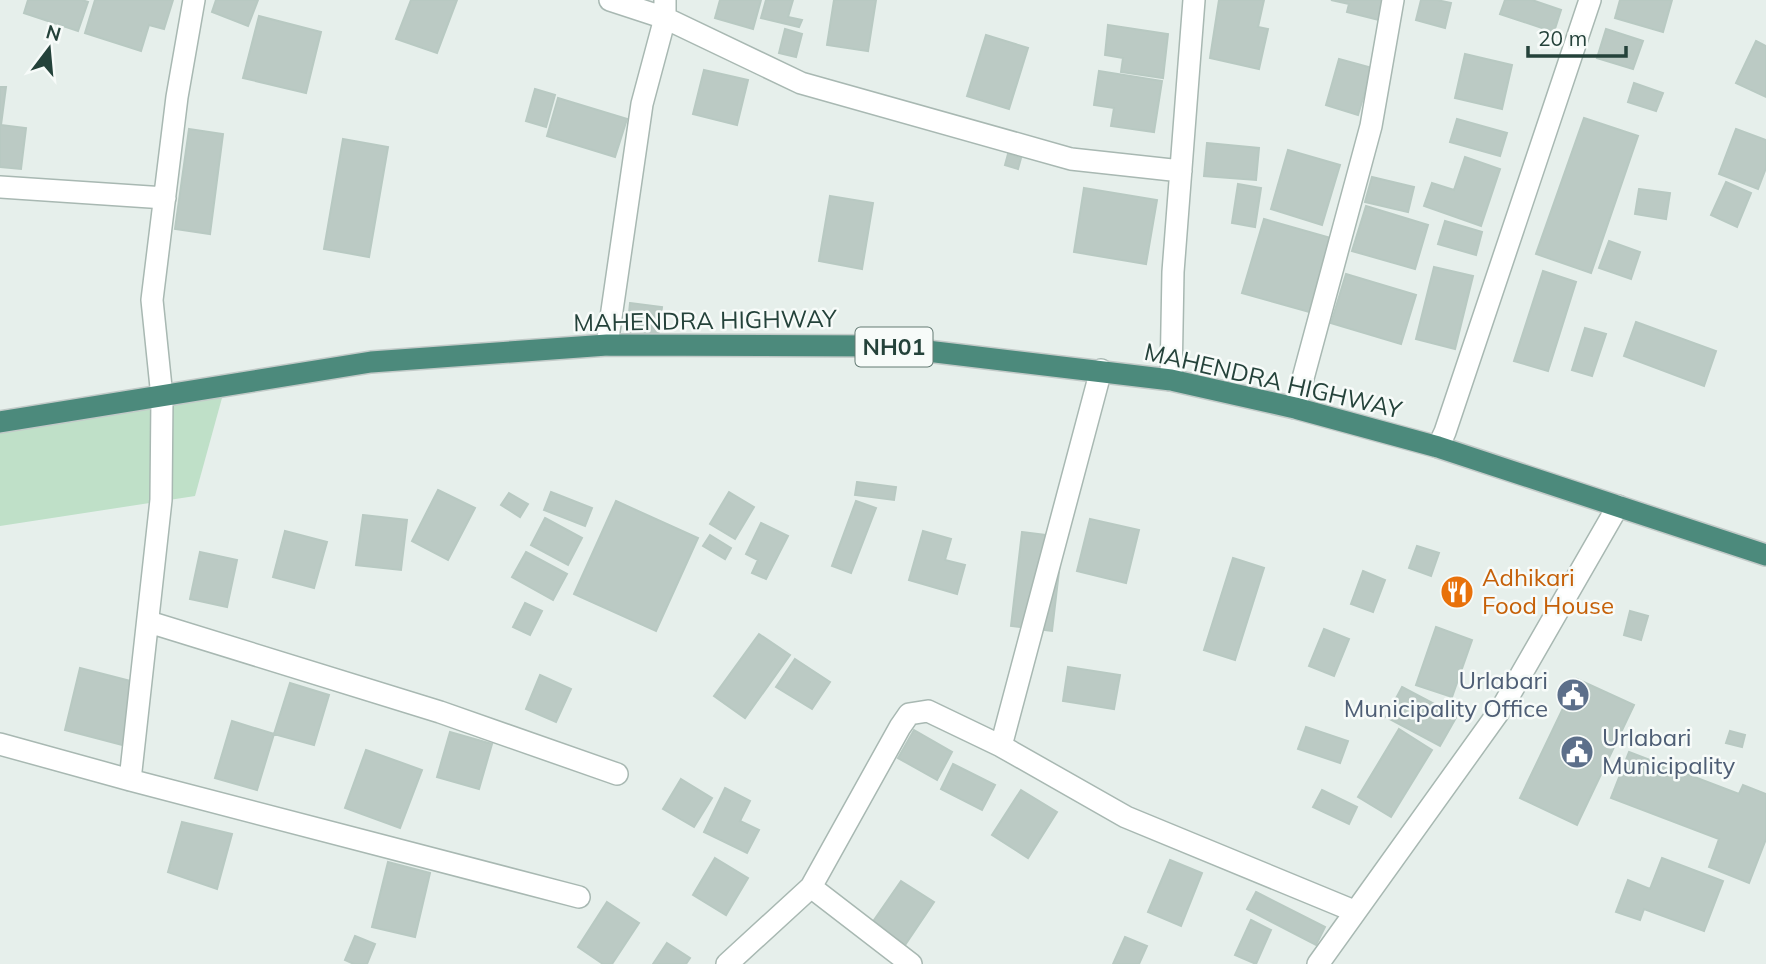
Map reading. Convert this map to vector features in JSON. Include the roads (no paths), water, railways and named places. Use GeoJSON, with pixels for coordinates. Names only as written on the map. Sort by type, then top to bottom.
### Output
{"type":"FeatureCollection","features":[{"type":"Feature","properties":{"kind":"highway","name":"MAHENDRA HIGHWAY"},"geometry":{"type":"LineString","coordinates":[[0,422],[371,362],[607,345],[885,346],[1171,380],[1295,408],[1438,447],[1766,555]]}},
{"type":"Feature","properties":{"kind":"street"},"geometry":{"type":"LineString","coordinates":[[130,780],[161,500],[162,397],[152,300],[177,97],[194,0]]}},
{"type":"Feature","properties":{"kind":"street"},"geometry":{"type":"LineString","coordinates":[[610,0],[665,9],[801,83],[1071,159],[1181,171]]}},
{"type":"Feature","properties":{"kind":"street"},"geometry":{"type":"LineString","coordinates":[[1171,380],[1172,272],[1194,0]]}},
{"type":"Feature","properties":{"kind":"street"},"geometry":{"type":"LineString","coordinates":[[1295,408],[1371,126],[1393,0]]}},
{"type":"Feature","properties":{"kind":"street"},"geometry":{"type":"LineString","coordinates":[[1438,447],[1505,260],[1590,0]]}},
{"type":"Feature","properties":{"kind":"street"},"geometry":{"type":"LineString","coordinates":[[607,345],[642,104],[665,9]]}},
{"type":"Feature","properties":{"kind":"street"},"geometry":{"type":"LineString","coordinates":[[0,187],[164,198]]}},
{"type":"Feature","properties":{"kind":"street"},"geometry":{"type":"LineString","coordinates":[[1001,746],[1101,370]]}},
{"type":"Feature","properties":{"kind":"street"},"geometry":{"type":"LineString","coordinates":[[1318,964],[1503,706],[1618,506]]}},
{"type":"Feature","properties":{"kind":"street"},"geometry":{"type":"LineString","coordinates":[[149,622],[440,712],[617,774]]}},
{"type":"Feature","properties":{"kind":"street"},"geometry":{"type":"LineString","coordinates":[[727,964],[811,887],[909,714],[928,711],[1001,746],[1126,817],[1354,911]]}},
{"type":"Feature","properties":{"kind":"street"},"geometry":{"type":"LineString","coordinates":[[0,744],[579,897]]}},
{"type":"Feature","properties":{"kind":"street"},"geometry":{"type":"LineString","coordinates":[[811,887],[911,964]]}},
{"type":"Feature","properties":{"kind":"place","name":"Adhikari Food House"},"geometry":{"type":"Point","coordinates":[1457,592]}},
{"type":"Feature","properties":{"kind":"place","name":"Urlabari Municipality Office"},"geometry":{"type":"Point","coordinates":[1573,695]}},
{"type":"Feature","properties":{"kind":"place","name":"Urlabari Municipality"},"geometry":{"type":"Point","coordinates":[1577,752]}}]}
